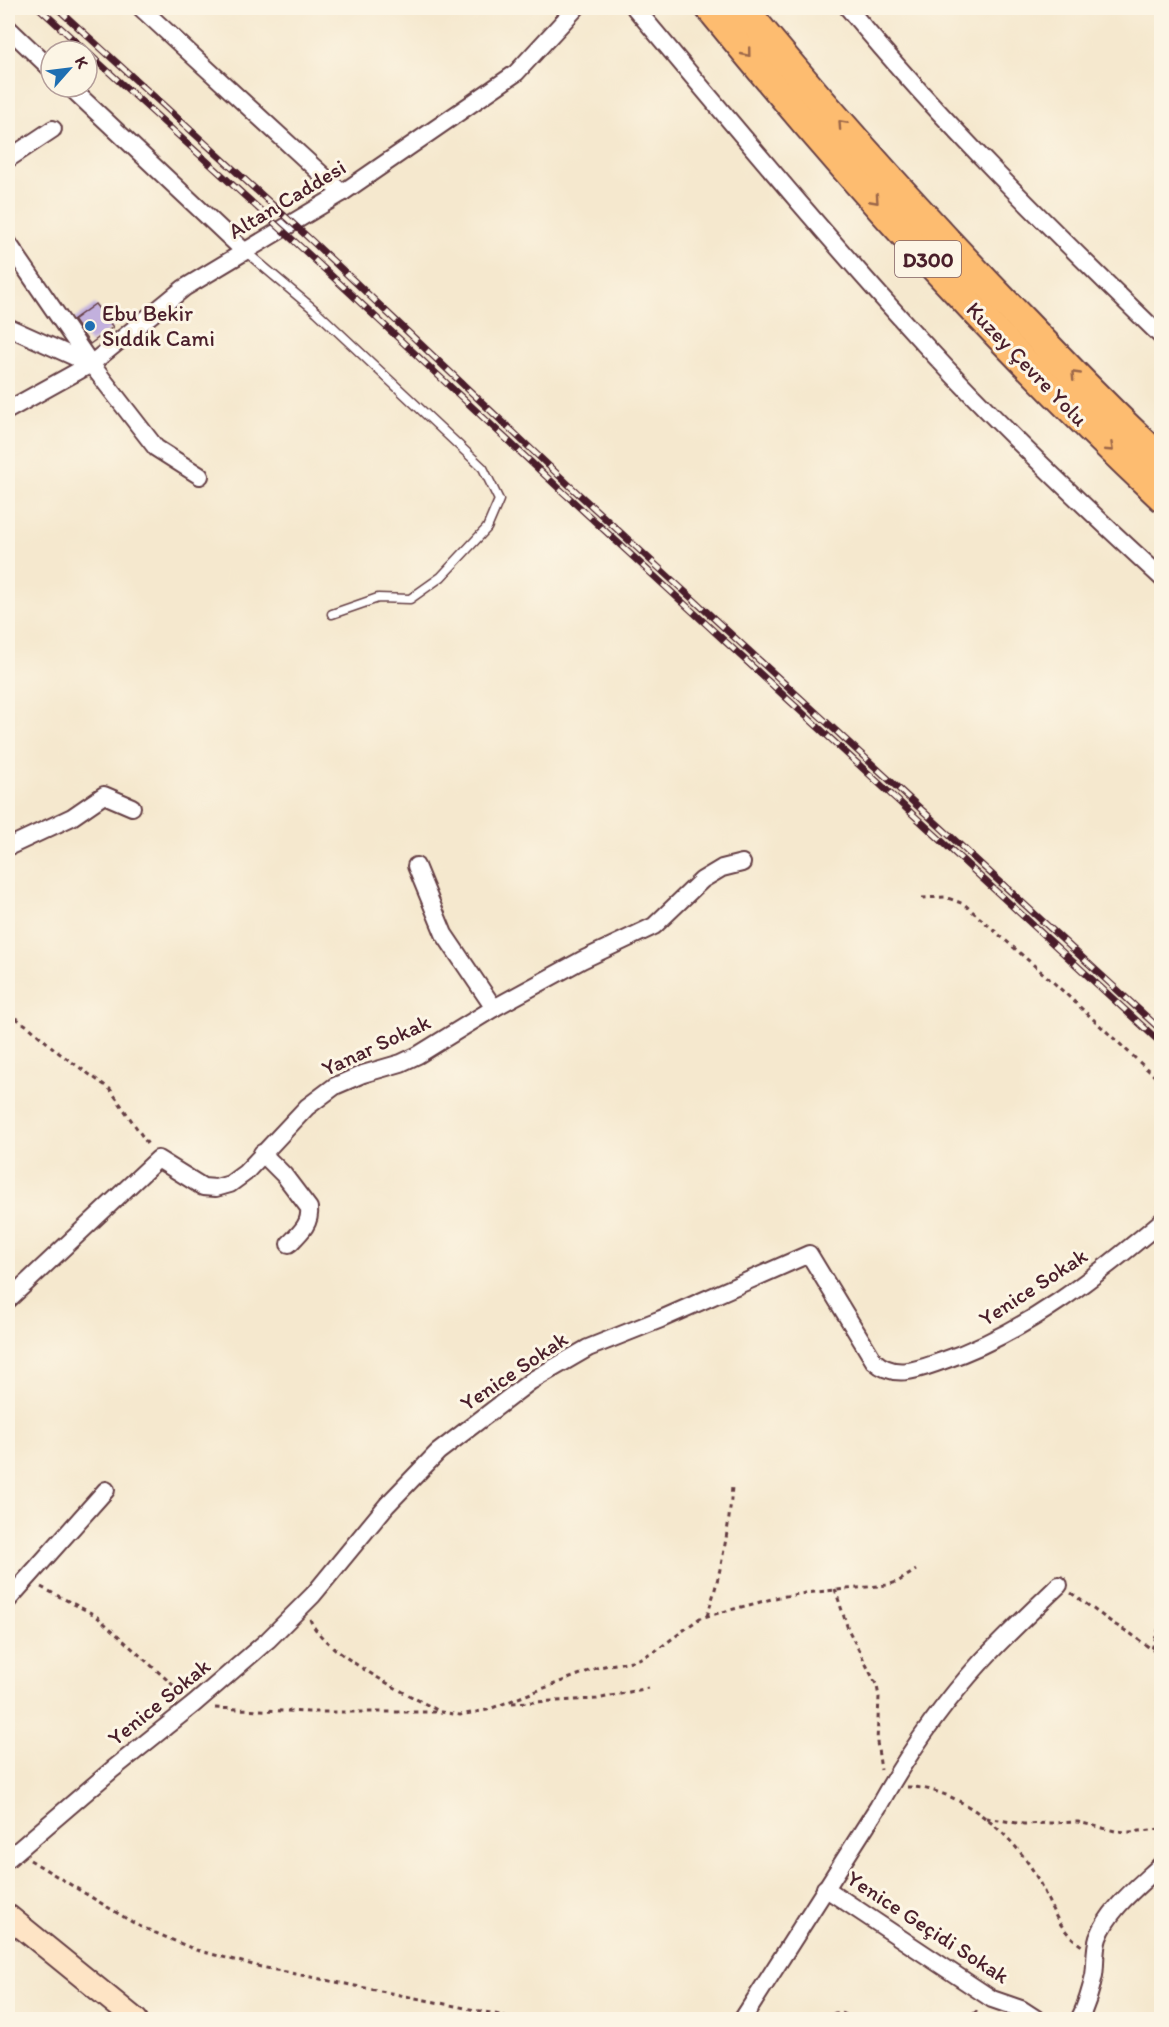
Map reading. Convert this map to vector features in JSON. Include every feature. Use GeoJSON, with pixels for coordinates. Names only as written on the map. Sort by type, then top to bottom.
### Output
{"type":"FeatureCollection","features":[{"type":"Feature","properties":{"kind":"highway","name":"Kuzey Çevre Yolu"},"geometry":{"type":"LineString","coordinates":[[710,8],[777,91],[946,280],[1161,497]]}},
{"type":"Feature","properties":{"kind":"highway","name":"Kuzey Çevre Yolu"},"geometry":{"type":"LineString","coordinates":[[743,8],[798,75],[964,261],[1122,424],[1161,460]]}},
{"type":"Feature","properties":{"kind":"street"},"geometry":{"type":"LineString","coordinates":[[141,8],[342,194]]}},
{"type":"Feature","properties":{"kind":"street","name":"Altan Caddesi"},"geometry":{"type":"LineString","coordinates":[[8,410],[91,364],[184,288],[342,194],[516,73],[576,8]]}},
{"type":"Feature","properties":{"kind":"street"},"geometry":{"type":"LineString","coordinates":[[635,8],[809,214],[926,346],[1023,447],[1161,578]]}},
{"type":"Feature","properties":{"kind":"street"},"geometry":{"type":"LineString","coordinates":[[853,9],[946,120],[1161,337]]}},
{"type":"Feature","properties":{"kind":"street"},"geometry":{"type":"LineString","coordinates":[[8,28],[39,58]]}},
{"type":"Feature","properties":{"kind":"street"},"geometry":{"type":"LineString","coordinates":[[83,99],[244,251]]}},
{"type":"Feature","properties":{"kind":"street"},"geometry":{"type":"LineString","coordinates":[[8,159],[53,129]]}},
{"type":"Feature","properties":{"kind":"street"},"geometry":{"type":"LineString","coordinates":[[8,243],[91,364],[156,448],[200,476]]}},
{"type":"Feature","properties":{"kind":"street"},"geometry":{"type":"LineString","coordinates":[[8,327],[91,364]]}},
{"type":"Feature","properties":{"kind":"street"},"geometry":{"type":"LineString","coordinates":[[8,847],[72,817],[104,795],[132,807]]}},
{"type":"Feature","properties":{"kind":"street","name":"Yanar Sokak"},"geometry":{"type":"LineString","coordinates":[[158,1159],[196,1184],[211,1189],[238,1179],[307,1107],[335,1086],[356,1076],[401,1063],[418,1055],[494,1008],[582,960],[654,926],[702,880],[722,868],[742,863]]}},
{"type":"Feature","properties":{"kind":"street"},"geometry":{"type":"LineString","coordinates":[[417,866],[444,934],[494,1008]]}},
{"type":"Feature","properties":{"kind":"street"},"geometry":{"type":"LineString","coordinates":[[262,1153],[284,1175],[309,1208],[307,1225],[290,1244]]}},
{"type":"Feature","properties":{"kind":"street"},"geometry":{"type":"LineString","coordinates":[[8,1300],[158,1159]]}},
{"type":"Feature","properties":{"kind":"street","name":"Yenice Sokak"},"geometry":{"type":"LineString","coordinates":[[12,1855],[268,1640],[308,1600],[387,1504],[438,1452],[531,1381],[559,1364],[603,1341],[661,1319],[809,1254],[874,1361],[885,1370],[906,1372],[969,1351],[1023,1324],[1091,1278],[1161,1221]]}},
{"type":"Feature","properties":{"kind":"street"},"geometry":{"type":"LineString","coordinates":[[8,1600],[106,1490]]}},
{"type":"Feature","properties":{"kind":"street"},"geometry":{"type":"LineString","coordinates":[[741,2019],[915,1746],[958,1689],[996,1646],[1059,1585]]}},
{"type":"Feature","properties":{"kind":"street"},"geometry":{"type":"LineString","coordinates":[[1079,2019],[1091,1988],[1098,1939],[1109,1918],[1161,1864]]}},
{"type":"Feature","properties":{"kind":"street","name":"Yenice Geçidi Sokak"},"geometry":{"type":"LineString","coordinates":[[825,1888],[992,2000],[1021,2009],[1038,2019]]}},
{"type":"Feature","properties":{"kind":"street"},"geometry":{"type":"LineString","coordinates":[[8,1916],[136,2019]]}},
{"type":"Feature","properties":{"kind":"lane"},"geometry":{"type":"LineString","coordinates":[[244,251],[317,312],[483,468],[499,500],[487,528],[441,577],[410,599],[378,598],[332,614]]}},
{"type":"Feature","properties":{"kind":"path"},"geometry":{"type":"LineString","coordinates":[[922,898],[945,897],[964,904],[1053,982],[1161,1083]]}},
{"type":"Feature","properties":{"kind":"path"},"geometry":{"type":"LineString","coordinates":[[8,1013],[110,1089],[158,1159]]}},
{"type":"Feature","properties":{"kind":"path"},"geometry":{"type":"LineString","coordinates":[[707,1616],[724,1553],[732,1486]]}},
{"type":"Feature","properties":{"kind":"path"},"geometry":{"type":"LineString","coordinates":[[26,1579],[95,1615],[194,1704],[218,1708],[308,1712],[441,1712],[460,1715],[507,1703],[598,1667],[625,1663],[649,1655],[700,1618],[779,1598],[835,1589],[877,1588],[899,1581],[916,1570]]}},
{"type":"Feature","properties":{"kind":"path"},"geometry":{"type":"LineString","coordinates":[[1059,1585],[1161,1657]]}},
{"type":"Feature","properties":{"kind":"path"},"geometry":{"type":"LineString","coordinates":[[835,1589],[848,1629],[877,1686],[879,1758],[882,1775],[888,1789],[912,1786],[932,1790],[956,1800],[985,1818],[1013,1843],[1025,1858],[1042,1888],[1053,1915],[1066,1932],[1095,1953]]}},
{"type":"Feature","properties":{"kind":"path"},"geometry":{"type":"LineString","coordinates":[[308,1600],[312,1625],[327,1644],[385,1682],[441,1712]]}},
{"type":"Feature","properties":{"kind":"path"},"geometry":{"type":"LineString","coordinates":[[1152,1649],[1161,1618]]}},
{"type":"Feature","properties":{"kind":"path"},"geometry":{"type":"LineString","coordinates":[[507,1703],[597,1699],[648,1688]]}},
{"type":"Feature","properties":{"kind":"path"},"geometry":{"type":"LineString","coordinates":[[985,1818],[1024,1824],[1078,1822],[1129,1832],[1161,1828]]}},
{"type":"Feature","properties":{"kind":"path"},"geometry":{"type":"LineString","coordinates":[[12,1855],[137,1925],[196,1950],[261,1967],[505,2016]]}},
{"type":"Feature","properties":{"kind":"path"},"geometry":{"type":"LineString","coordinates":[[827,2019],[837,2012],[855,2019]]}},
{"type":"Feature","properties":{"kind":"building","name":"Ebu Bekir Sıddık Cami"},"geometry":{"type":"Polygon","coordinates":[[[95,304],[113,327],[90,344],[73,320],[95,304]]]}},
{"type":"Feature","properties":{"kind":"railway"},"geometry":{"type":"LineString","coordinates":[[39,8],[73,39]]}},
{"type":"Feature","properties":{"kind":"railway"},"geometry":{"type":"LineString","coordinates":[[57,8],[312,241],[570,486],[1162,1031]]}},
{"type":"Feature","properties":{"kind":"railway"},"geometry":{"type":"LineString","coordinates":[[99,63],[1162,1044]]}},
{"type":"Feature","properties":{"kind":"place","name":"Ebu Bekir Sıddık Cami"},"geometry":{"type":"Point","coordinates":[90,326]}}]}
